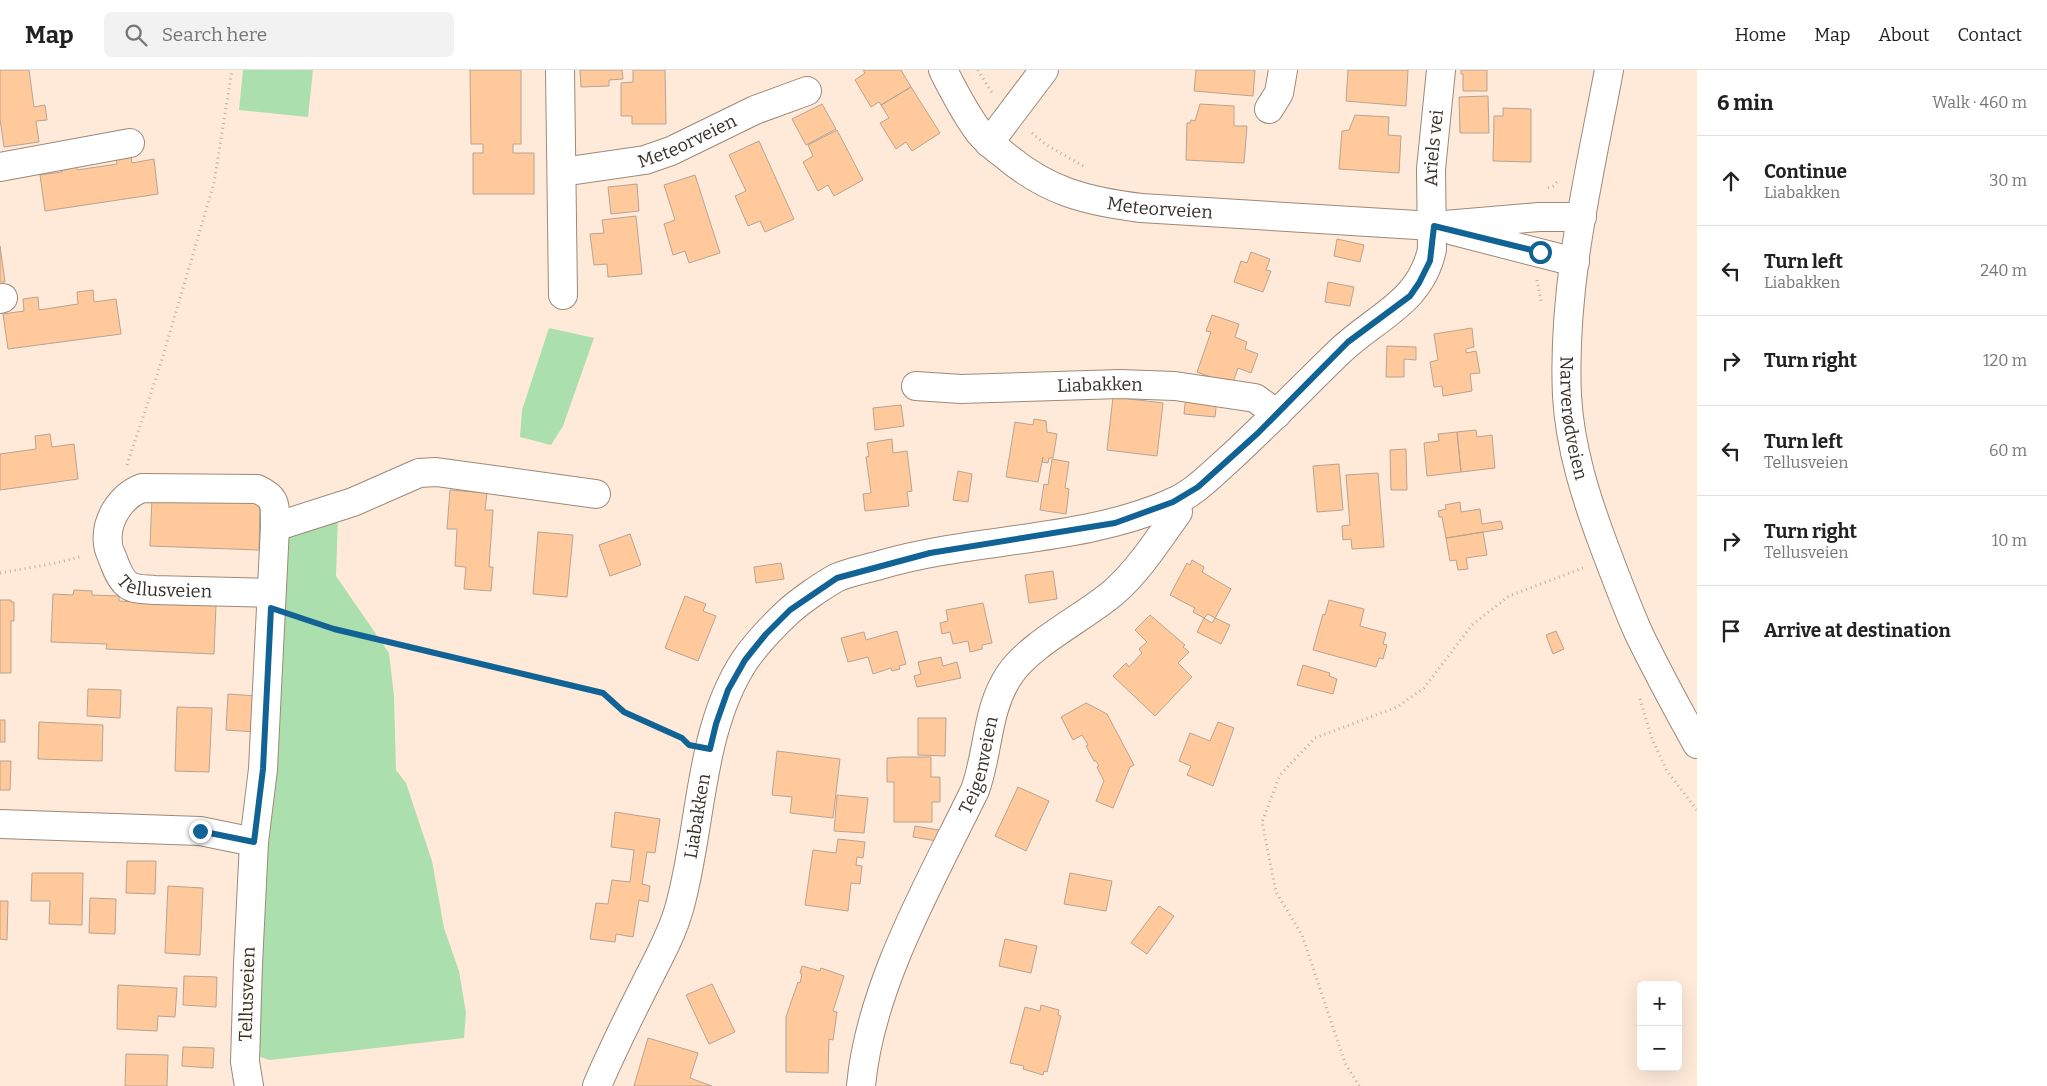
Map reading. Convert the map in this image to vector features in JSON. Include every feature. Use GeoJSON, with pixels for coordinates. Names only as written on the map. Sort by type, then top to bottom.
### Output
{"type":"FeatureCollection","features":[{"type":"Feature","properties":{"kind":"street"},"geometry":{"type":"LineString","coordinates":[[560,70],[563,295]]}},
{"type":"Feature","properties":{"kind":"street","name":"Meteorveien"},"geometry":{"type":"LineString","coordinates":[[943,70],[962,108],[989,143],[1012,162],[1035,177],[1067,193],[1099,202],[1141,208],[1434,226]]}},
{"type":"Feature","properties":{"kind":"street"},"geometry":{"type":"LineString","coordinates":[[989,143],[1044,70]]}},
{"type":"Feature","properties":{"kind":"street"},"geometry":{"type":"LineString","coordinates":[[1269,110],[1278,93],[1283,70]]}},
{"type":"Feature","properties":{"kind":"street","name":"Ariels vei"},"geometry":{"type":"LineString","coordinates":[[1434,226],[1431,169],[1441,70]]}},
{"type":"Feature","properties":{"kind":"street","name":"Narverødveien"},"geometry":{"type":"LineString","coordinates":[[1609,70],[1582,217],[1568,313],[1568,396],[1572,441],[1588,504],[1639,634],[1697,744]]}},
{"type":"Feature","properties":{"kind":"street","name":"Meteorveien"},"geometry":{"type":"LineString","coordinates":[[562,172],[582,171],[654,157],[755,110],[807,90]]}},
{"type":"Feature","properties":{"kind":"street"},"geometry":{"type":"LineString","coordinates":[[0,167],[130,143]]}},
{"type":"Feature","properties":{"kind":"street"},"geometry":{"type":"LineString","coordinates":[[1434,226],[1539,217],[1582,217]]}},
{"type":"Feature","properties":{"kind":"street"},"geometry":{"type":"LineString","coordinates":[[1434,226],[1575,262]]}},
{"type":"Feature","properties":{"kind":"street","name":"Liabakken"},"geometry":{"type":"LineString","coordinates":[[597,1086],[667,941],[678,910],[694,842],[710,749],[716,724],[728,690],[745,660],[766,634],[790,610],[837,578],[930,553],[1115,523],[1173,502],[1198,487],[1277,414],[1348,342],[1410,296],[1430,261],[1434,226]]}},
{"type":"Feature","properties":{"kind":"street","name":"Liabakken"},"geometry":{"type":"LineString","coordinates":[[916,386],[961,389],[1120,384],[1175,386],[1255,398],[1277,414]]}},
{"type":"Feature","properties":{"kind":"street"},"geometry":{"type":"LineString","coordinates":[[276,527],[353,502],[419,473],[436,472],[596,494]]}},
{"type":"Feature","properties":{"kind":"street","name":"Tellusveien"},"geometry":{"type":"LineString","coordinates":[[249,1086],[245,1062],[246,1013],[254,842],[263,769],[276,527],[274,502],[269,494],[257,488],[142,488],[129,495],[113,514],[108,544],[123,580],[136,588],[271,600]]}},
{"type":"Feature","properties":{"kind":"street","name":"Teigenveien"},"geometry":{"type":"LineString","coordinates":[[861,1086],[867,1041],[894,958],[975,790],[994,709],[1003,686],[1011,672],[1032,652],[1114,592],[1138,567],[1178,512],[1177,506],[1173,502]]}},
{"type":"Feature","properties":{"kind":"street"},"geometry":{"type":"LineString","coordinates":[[0,824],[200,831],[254,842]]}},
{"type":"Feature","properties":{"kind":"path"},"geometry":{"type":"LineString","coordinates":[[121,503],[118,500],[121,484],[160,366],[214,183],[232,70]]}},
{"type":"Feature","properties":{"kind":"path"},"geometry":{"type":"LineString","coordinates":[[978,70],[996,99],[1010,114],[1045,144],[1094,170]]}},
{"type":"Feature","properties":{"kind":"path"},"geometry":{"type":"LineString","coordinates":[[1545,190],[1553,186],[1560,178]]}},
{"type":"Feature","properties":{"kind":"path"},"geometry":{"type":"LineString","coordinates":[[0,573],[64,561],[89,554],[100,545],[108,544]]}},
{"type":"Feature","properties":{"kind":"path"},"geometry":{"type":"LineString","coordinates":[[1359,1086],[1345,1063],[1302,935],[1276,892],[1262,822],[1280,775],[1315,738],[1397,707],[1424,688],[1472,625],[1509,596],[1574,570],[1587,567]]}},
{"type":"Feature","properties":{"kind":"path"},"geometry":{"type":"LineString","coordinates":[[271,600],[334,629],[603,693],[624,712],[682,738],[689,745],[710,749]]}},
{"type":"Feature","properties":{"kind":"green space"},"geometry":{"type":"Polygon","coordinates":[[[243,70],[313,70],[308,117],[239,110],[243,70]]]}},
{"type":"Feature","properties":{"kind":"green space"},"geometry":{"type":"Polygon","coordinates":[[[549,328],[594,338],[563,426],[551,445],[520,437],[522,410],[549,328]]]}},
{"type":"Feature","properties":{"kind":"green space"},"geometry":{"type":"Polygon","coordinates":[[[338,516],[336,576],[389,653],[394,696],[396,770],[406,783],[432,861],[444,928],[459,971],[466,1013],[464,1038],[270,1060],[260,1057],[254,1046],[283,540],[338,516]]]}},
{"type":"Feature","properties":{"kind":"building"},"geometry":{"type":"Polygon","coordinates":[[[0,70],[29,70],[34,107],[45,105],[47,120],[36,121],[39,142],[4,147],[0,119],[0,70]]]}},
{"type":"Feature","properties":{"kind":"building"},"geometry":{"type":"Polygon","coordinates":[[[470,70],[521,70],[521,144],[513,144],[513,153],[534,153],[534,194],[473,194],[473,153],[483,153],[483,144],[471,144],[470,70]]]}},
{"type":"Feature","properties":{"kind":"building"},"geometry":{"type":"Polygon","coordinates":[[[580,70],[622,70],[623,79],[609,80],[609,86],[581,87],[580,70]]]}},
{"type":"Feature","properties":{"kind":"building"},"geometry":{"type":"Polygon","coordinates":[[[633,70],[665,70],[666,124],[632,124],[632,116],[621,116],[621,83],[633,82],[633,70]]]}},
{"type":"Feature","properties":{"kind":"building"},"geometry":{"type":"Polygon","coordinates":[[[863,70],[901,70],[911,87],[881,105],[879,102],[871,107],[855,80],[865,73],[863,70]]]}},
{"type":"Feature","properties":{"kind":"building"},"geometry":{"type":"Polygon","coordinates":[[[1196,70],[1255,70],[1253,96],[1194,91],[1196,70]]]}},
{"type":"Feature","properties":{"kind":"building"},"geometry":{"type":"Polygon","coordinates":[[[1348,70],[1408,70],[1406,106],[1346,101],[1348,70]]]}},
{"type":"Feature","properties":{"kind":"building"},"geometry":{"type":"Polygon","coordinates":[[[1461,70],[1487,70],[1487,91],[1463,91],[1463,74],[1461,74],[1461,70]]]}},
{"type":"Feature","properties":{"kind":"building"},"geometry":{"type":"Polygon","coordinates":[[[911,87],[940,133],[912,151],[906,142],[896,149],[880,123],[889,118],[881,105],[911,87]]]}},
{"type":"Feature","properties":{"kind":"building"},"geometry":{"type":"Polygon","coordinates":[[[1488,96],[1489,133],[1460,133],[1459,97],[1488,96]]]}},
{"type":"Feature","properties":{"kind":"building"},"geometry":{"type":"Polygon","coordinates":[[[822,104],[836,129],[806,145],[792,119],[822,104]]]}},
{"type":"Feature","properties":{"kind":"building"},"geometry":{"type":"Polygon","coordinates":[[[1200,104],[1234,106],[1234,126],[1247,126],[1244,163],[1186,160],[1187,123],[1190,123],[1191,120],[1195,121],[1200,104]]]}},
{"type":"Feature","properties":{"kind":"building"},"geometry":{"type":"Polygon","coordinates":[[[1503,108],[1531,109],[1531,162],[1493,161],[1494,116],[1503,116],[1503,108]]]}},
{"type":"Feature","properties":{"kind":"building"},"geometry":{"type":"Polygon","coordinates":[[[1355,115],[1389,117],[1388,135],[1401,136],[1399,173],[1339,169],[1342,131],[1349,130],[1355,115]]]}},
{"type":"Feature","properties":{"kind":"building"},"geometry":{"type":"Polygon","coordinates":[[[837,130],[863,180],[834,196],[828,185],[818,191],[803,162],[813,156],[808,145],[837,130]]]}},
{"type":"Feature","properties":{"kind":"building"},"geometry":{"type":"Polygon","coordinates":[[[759,141],[794,219],[765,232],[760,221],[748,226],[735,196],[746,191],[729,155],[759,141]]]}},
{"type":"Feature","properties":{"kind":"building"},"geometry":{"type":"Polygon","coordinates":[[[130,150],[132,163],[154,159],[158,194],[45,211],[40,175],[62,172],[61,160],[76,158],[77,170],[117,164],[115,153],[130,150]]]}},
{"type":"Feature","properties":{"kind":"building"},"geometry":{"type":"Polygon","coordinates":[[[695,175],[720,253],[689,263],[685,251],[673,255],[664,224],[675,220],[664,185],[695,175]]]}},
{"type":"Feature","properties":{"kind":"building"},"geometry":{"type":"Polygon","coordinates":[[[637,184],[639,211],[611,214],[608,187],[637,184]]]}},
{"type":"Feature","properties":{"kind":"building"},"geometry":{"type":"Polygon","coordinates":[[[636,216],[642,274],[608,277],[607,264],[594,265],[590,234],[604,233],[602,220],[636,216]]]}},
{"type":"Feature","properties":{"kind":"building"},"geometry":{"type":"Polygon","coordinates":[[[1337,239],[1364,245],[1360,262],[1334,256],[1337,239]]]}},
{"type":"Feature","properties":{"kind":"building"},"geometry":{"type":"Polygon","coordinates":[[[0,246],[5,282],[0,282],[0,246]]]}},
{"type":"Feature","properties":{"kind":"building"},"geometry":{"type":"Polygon","coordinates":[[[1251,252],[1270,259],[1266,270],[1271,271],[1263,292],[1234,282],[1241,261],[1247,263],[1251,252]]]}},
{"type":"Feature","properties":{"kind":"building"},"geometry":{"type":"Polygon","coordinates":[[[1328,282],[1354,287],[1350,306],[1325,302],[1328,282]]]}},
{"type":"Feature","properties":{"kind":"building"},"geometry":{"type":"Polygon","coordinates":[[[93,290],[94,302],[116,299],[121,334],[8,349],[3,314],[24,311],[23,299],[38,297],[39,310],[78,304],[77,292],[93,290]]]}},
{"type":"Feature","properties":{"kind":"building"},"geometry":{"type":"Polygon","coordinates":[[[1212,315],[1239,324],[1235,337],[1247,342],[1245,349],[1258,354],[1251,373],[1238,368],[1232,385],[1197,372],[1211,332],[1206,331],[1212,315]]]}},
{"type":"Feature","properties":{"kind":"building"},"geometry":{"type":"Polygon","coordinates":[[[1472,328],[1474,347],[1466,349],[1466,353],[1476,351],[1480,373],[1470,374],[1472,391],[1443,396],[1442,386],[1434,387],[1430,362],[1438,360],[1434,334],[1472,328]]]}},
{"type":"Feature","properties":{"kind":"building"},"geometry":{"type":"Polygon","coordinates":[[[1387,346],[1416,347],[1416,360],[1404,359],[1404,377],[1386,377],[1387,346]]]}},
{"type":"Feature","properties":{"kind":"building"},"geometry":{"type":"Polygon","coordinates":[[[1186,394],[1217,398],[1215,417],[1184,414],[1186,394]]]}},
{"type":"Feature","properties":{"kind":"building"},"geometry":{"type":"Polygon","coordinates":[[[1113,397],[1163,403],[1157,456],[1107,450],[1113,397]]]}},
{"type":"Feature","properties":{"kind":"building"},"geometry":{"type":"Polygon","coordinates":[[[901,405],[904,426],[875,430],[873,408],[901,405]]]}},
{"type":"Feature","properties":{"kind":"building"},"geometry":{"type":"Polygon","coordinates":[[[1034,419],[1046,421],[1047,432],[1057,434],[1053,458],[1049,458],[1048,463],[1042,462],[1038,482],[1006,477],[1015,422],[1033,425],[1034,419]]]}},
{"type":"Feature","properties":{"kind":"building"},"geometry":{"type":"Polygon","coordinates":[[[1476,430],[1477,437],[1492,435],[1495,468],[1461,472],[1457,432],[1476,430]]]}},
{"type":"Feature","properties":{"kind":"building"},"geometry":{"type":"Polygon","coordinates":[[[1457,432],[1461,472],[1427,476],[1424,443],[1439,441],[1438,434],[1457,432]]]}},
{"type":"Feature","properties":{"kind":"building"},"geometry":{"type":"Polygon","coordinates":[[[50,434],[52,447],[74,444],[78,479],[0,490],[0,454],[36,449],[35,436],[50,434]]]}},
{"type":"Feature","properties":{"kind":"building"},"geometry":{"type":"Polygon","coordinates":[[[892,439],[893,453],[907,451],[912,491],[907,492],[909,506],[865,511],[863,494],[871,493],[866,457],[869,456],[867,443],[892,439]]]}},
{"type":"Feature","properties":{"kind":"building"},"geometry":{"type":"Polygon","coordinates":[[[1406,449],[1407,490],[1391,490],[1390,450],[1406,449]]]}},
{"type":"Feature","properties":{"kind":"building"},"geometry":{"type":"Polygon","coordinates":[[[1052,459],[1069,462],[1065,488],[1069,489],[1066,514],[1040,510],[1044,484],[1048,485],[1052,459]]]}},
{"type":"Feature","properties":{"kind":"building"},"geometry":{"type":"Polygon","coordinates":[[[1339,464],[1343,510],[1317,512],[1313,466],[1339,464]]]}},
{"type":"Feature","properties":{"kind":"building"},"geometry":{"type":"Polygon","coordinates":[[[958,471],[972,474],[968,502],[953,500],[958,471]]]}},
{"type":"Feature","properties":{"kind":"building"},"geometry":{"type":"Polygon","coordinates":[[[1378,473],[1384,547],[1352,549],[1351,539],[1343,540],[1342,526],[1350,525],[1346,475],[1378,473]]]}},
{"type":"Feature","properties":{"kind":"building"},"geometry":{"type":"Polygon","coordinates":[[[450,490],[487,493],[485,510],[493,510],[489,567],[493,567],[491,591],[464,589],[466,567],[455,566],[457,529],[447,529],[450,490]]]}},
{"type":"Feature","properties":{"kind":"building"},"geometry":{"type":"Polygon","coordinates":[[[152,498],[260,498],[259,550],[150,546],[152,498]]]}},
{"type":"Feature","properties":{"kind":"building"},"geometry":{"type":"Polygon","coordinates":[[[1460,502],[1461,512],[1480,509],[1482,524],[1501,521],[1503,529],[1446,538],[1442,517],[1439,517],[1438,511],[1446,509],[1445,505],[1460,502]]]}},
{"type":"Feature","properties":{"kind":"building"},"geometry":{"type":"Polygon","coordinates":[[[538,532],[573,535],[567,597],[533,594],[538,532]]]}},
{"type":"Feature","properties":{"kind":"building"},"geometry":{"type":"Polygon","coordinates":[[[1483,532],[1487,555],[1466,558],[1468,569],[1458,570],[1456,560],[1450,561],[1446,538],[1483,532]]]}},
{"type":"Feature","properties":{"kind":"building"},"geometry":{"type":"Polygon","coordinates":[[[630,534],[641,565],[610,576],[599,545],[630,534]]]}},
{"type":"Feature","properties":{"kind":"building"},"geometry":{"type":"Polygon","coordinates":[[[1192,560],[1204,567],[1202,572],[1231,589],[1215,618],[1208,614],[1204,618],[1193,612],[1195,608],[1170,595],[1187,563],[1190,565],[1192,560]]]}},
{"type":"Feature","properties":{"kind":"building"},"geometry":{"type":"Polygon","coordinates":[[[781,563],[784,579],[756,583],[754,567],[781,563]]]}},
{"type":"Feature","properties":{"kind":"building"},"geometry":{"type":"Polygon","coordinates":[[[1053,571],[1057,599],[1029,603],[1025,575],[1053,571]]]}},
{"type":"Feature","properties":{"kind":"building"},"geometry":{"type":"Polygon","coordinates":[[[74,590],[92,591],[92,595],[119,596],[119,601],[135,602],[135,598],[216,605],[214,654],[106,649],[107,644],[51,642],[53,594],[73,595],[74,590]]]}},
{"type":"Feature","properties":{"kind":"building"},"geometry":{"type":"Polygon","coordinates":[[[685,596],[706,604],[703,611],[716,616],[698,661],[665,648],[685,596]]]}},
{"type":"Feature","properties":{"kind":"building"},"geometry":{"type":"Polygon","coordinates":[[[0,600],[11,600],[11,602],[14,602],[14,621],[11,621],[11,673],[0,673],[0,600]]]}},
{"type":"Feature","properties":{"kind":"building"},"geometry":{"type":"Polygon","coordinates":[[[1329,600],[1364,609],[1360,626],[1386,633],[1383,644],[1387,645],[1383,659],[1379,658],[1376,667],[1313,650],[1329,600]]]}},
{"type":"Feature","properties":{"kind":"building"},"geometry":{"type":"Polygon","coordinates":[[[983,603],[992,643],[982,645],[982,649],[970,652],[968,641],[953,644],[950,632],[942,634],[940,623],[948,621],[946,610],[983,603]]]}},
{"type":"Feature","properties":{"kind":"building"},"geometry":{"type":"Polygon","coordinates":[[[1150,615],[1185,645],[1183,647],[1189,652],[1178,663],[1192,677],[1155,716],[1113,676],[1126,663],[1129,667],[1142,653],[1139,649],[1147,642],[1135,630],[1150,615]]]}},
{"type":"Feature","properties":{"kind":"building"},"geometry":{"type":"Polygon","coordinates":[[[1204,618],[1212,623],[1215,618],[1230,625],[1221,644],[1197,632],[1204,618]]]}},
{"type":"Feature","properties":{"kind":"building"},"geometry":{"type":"Polygon","coordinates":[[[897,631],[906,664],[899,666],[900,669],[892,671],[891,668],[873,674],[868,657],[848,662],[841,638],[864,632],[866,640],[897,631]]]}},
{"type":"Feature","properties":{"kind":"building"},"geometry":{"type":"Polygon","coordinates":[[[1556,631],[1564,649],[1553,654],[1546,635],[1556,631]]]}},
{"type":"Feature","properties":{"kind":"building"},"geometry":{"type":"Polygon","coordinates":[[[941,657],[943,666],[957,662],[961,678],[917,687],[914,676],[921,674],[918,662],[941,657]]]}},
{"type":"Feature","properties":{"kind":"building"},"geometry":{"type":"Polygon","coordinates":[[[1303,665],[1330,673],[1329,676],[1337,679],[1333,694],[1297,685],[1303,665]]]}},
{"type":"Feature","properties":{"kind":"building"},"geometry":{"type":"Polygon","coordinates":[[[88,689],[121,690],[120,718],[87,716],[88,689]]]}},
{"type":"Feature","properties":{"kind":"building"},"geometry":{"type":"Polygon","coordinates":[[[228,694],[257,696],[255,732],[226,730],[228,694]]]}},
{"type":"Feature","properties":{"kind":"building"},"geometry":{"type":"Polygon","coordinates":[[[1086,703],[1107,714],[1134,765],[1130,767],[1113,808],[1096,801],[1104,781],[1097,767],[1099,766],[1094,761],[1082,735],[1073,740],[1061,717],[1086,703]]]}},
{"type":"Feature","properties":{"kind":"building"},"geometry":{"type":"Polygon","coordinates":[[[177,707],[212,708],[209,772],[175,771],[177,707]]]}},
{"type":"Feature","properties":{"kind":"building"},"geometry":{"type":"Polygon","coordinates":[[[918,718],[946,718],[945,756],[918,755],[918,718]]]}},
{"type":"Feature","properties":{"kind":"building"},"geometry":{"type":"Polygon","coordinates":[[[0,720],[5,720],[5,742],[0,742],[0,720]]]}},
{"type":"Feature","properties":{"kind":"building"},"geometry":{"type":"Polygon","coordinates":[[[39,722],[103,725],[102,761],[38,759],[39,722]]]}},
{"type":"Feature","properties":{"kind":"building"},"geometry":{"type":"Polygon","coordinates":[[[1218,722],[1234,728],[1213,786],[1187,775],[1191,766],[1179,761],[1190,733],[1210,741],[1218,722]]]}},
{"type":"Feature","properties":{"kind":"building"},"geometry":{"type":"Polygon","coordinates":[[[777,751],[840,759],[833,818],[790,813],[792,797],[772,795],[777,751]]]}},
{"type":"Feature","properties":{"kind":"building"},"geometry":{"type":"Polygon","coordinates":[[[931,757],[931,777],[940,777],[940,802],[932,802],[932,822],[894,822],[894,782],[887,782],[887,758],[931,757]]]}},
{"type":"Feature","properties":{"kind":"building"},"geometry":{"type":"Polygon","coordinates":[[[0,761],[11,761],[10,790],[0,790],[0,761]]]}},
{"type":"Feature","properties":{"kind":"building"},"geometry":{"type":"Polygon","coordinates":[[[1018,787],[1049,801],[1026,851],[995,836],[1018,787]]]}},
{"type":"Feature","properties":{"kind":"building"},"geometry":{"type":"Polygon","coordinates":[[[837,795],[868,798],[864,833],[834,831],[837,795]]]}},
{"type":"Feature","properties":{"kind":"building"},"geometry":{"type":"Polygon","coordinates":[[[615,812],[660,819],[655,853],[647,852],[642,884],[650,886],[648,902],[639,900],[633,937],[616,934],[615,942],[590,939],[596,903],[608,904],[612,880],[630,882],[634,850],[611,847],[615,812]]]}},
{"type":"Feature","properties":{"kind":"building"},"geometry":{"type":"Polygon","coordinates":[[[915,826],[945,831],[943,842],[913,837],[915,826]]]}},
{"type":"Feature","properties":{"kind":"building"},"geometry":{"type":"Polygon","coordinates":[[[838,839],[865,842],[863,858],[857,857],[856,865],[862,866],[860,884],[851,883],[848,911],[805,905],[813,850],[836,853],[838,839]]]}},
{"type":"Feature","properties":{"kind":"building"},"geometry":{"type":"Polygon","coordinates":[[[127,861],[156,861],[155,894],[126,893],[127,861]]]}},
{"type":"Feature","properties":{"kind":"building"},"geometry":{"type":"Polygon","coordinates":[[[32,873],[83,873],[82,925],[49,924],[50,901],[31,901],[32,873]]]}},
{"type":"Feature","properties":{"kind":"building"},"geometry":{"type":"Polygon","coordinates":[[[1070,873],[1112,881],[1106,911],[1064,904],[1070,873]]]}},
{"type":"Feature","properties":{"kind":"building"},"geometry":{"type":"Polygon","coordinates":[[[168,886],[203,888],[200,955],[165,953],[168,886]]]}},
{"type":"Feature","properties":{"kind":"building"},"geometry":{"type":"Polygon","coordinates":[[[90,898],[116,899],[115,934],[89,933],[90,898]]]}},
{"type":"Feature","properties":{"kind":"building"},"geometry":{"type":"Polygon","coordinates":[[[0,901],[8,901],[7,940],[0,939],[0,901]]]}},
{"type":"Feature","properties":{"kind":"building"},"geometry":{"type":"Polygon","coordinates":[[[1159,906],[1174,916],[1147,954],[1131,943],[1159,906]]]}},
{"type":"Feature","properties":{"kind":"building"},"geometry":{"type":"Polygon","coordinates":[[[1005,939],[1037,946],[1031,973],[999,966],[1005,939]]]}},
{"type":"Feature","properties":{"kind":"building"},"geometry":{"type":"Polygon","coordinates":[[[802,966],[820,971],[821,968],[844,976],[833,1011],[837,1012],[833,1040],[829,1039],[828,1073],[786,1072],[786,1017],[798,982],[800,983],[802,966]]]}},
{"type":"Feature","properties":{"kind":"building"},"geometry":{"type":"Polygon","coordinates":[[[184,976],[217,977],[216,1007],[183,1005],[184,976]]]}},
{"type":"Feature","properties":{"kind":"building"},"geometry":{"type":"Polygon","coordinates":[[[712,984],[735,1032],[709,1044],[686,995],[712,984]]]}},
{"type":"Feature","properties":{"kind":"building"},"geometry":{"type":"Polygon","coordinates":[[[118,985],[177,988],[175,1017],[158,1016],[157,1031],[117,1029],[118,985]]]}},
{"type":"Feature","properties":{"kind":"building"},"geometry":{"type":"Polygon","coordinates":[[[1041,1005],[1059,1010],[1058,1015],[1061,1016],[1047,1072],[1044,1071],[1043,1075],[1023,1069],[1024,1066],[1010,1063],[1025,1007],[1040,1011],[1041,1005]]]}},
{"type":"Feature","properties":{"kind":"building"},"geometry":{"type":"Polygon","coordinates":[[[648,1038],[698,1053],[690,1078],[712,1086],[634,1086],[648,1038]]]}},
{"type":"Feature","properties":{"kind":"building"},"geometry":{"type":"Polygon","coordinates":[[[183,1047],[214,1048],[213,1068],[182,1066],[183,1047]]]}},
{"type":"Feature","properties":{"kind":"building"},"geometry":{"type":"Polygon","coordinates":[[[126,1054],[168,1055],[167,1086],[125,1086],[126,1054]]]}},
{"type":"Feature","properties":{"kind":"route"},"geometry":{"type":"LineString","coordinates":[[200,831],[254,842],[263,769],[271,608],[334,629],[603,693],[624,712],[682,738],[689,745],[710,749],[716,724],[728,690],[745,660],[766,634],[790,610],[837,578],[930,553],[1115,523],[1173,502],[1198,487],[1258,433],[1348,342],[1410,296],[1430,261],[1434,226],[1540,252]]}}]}
